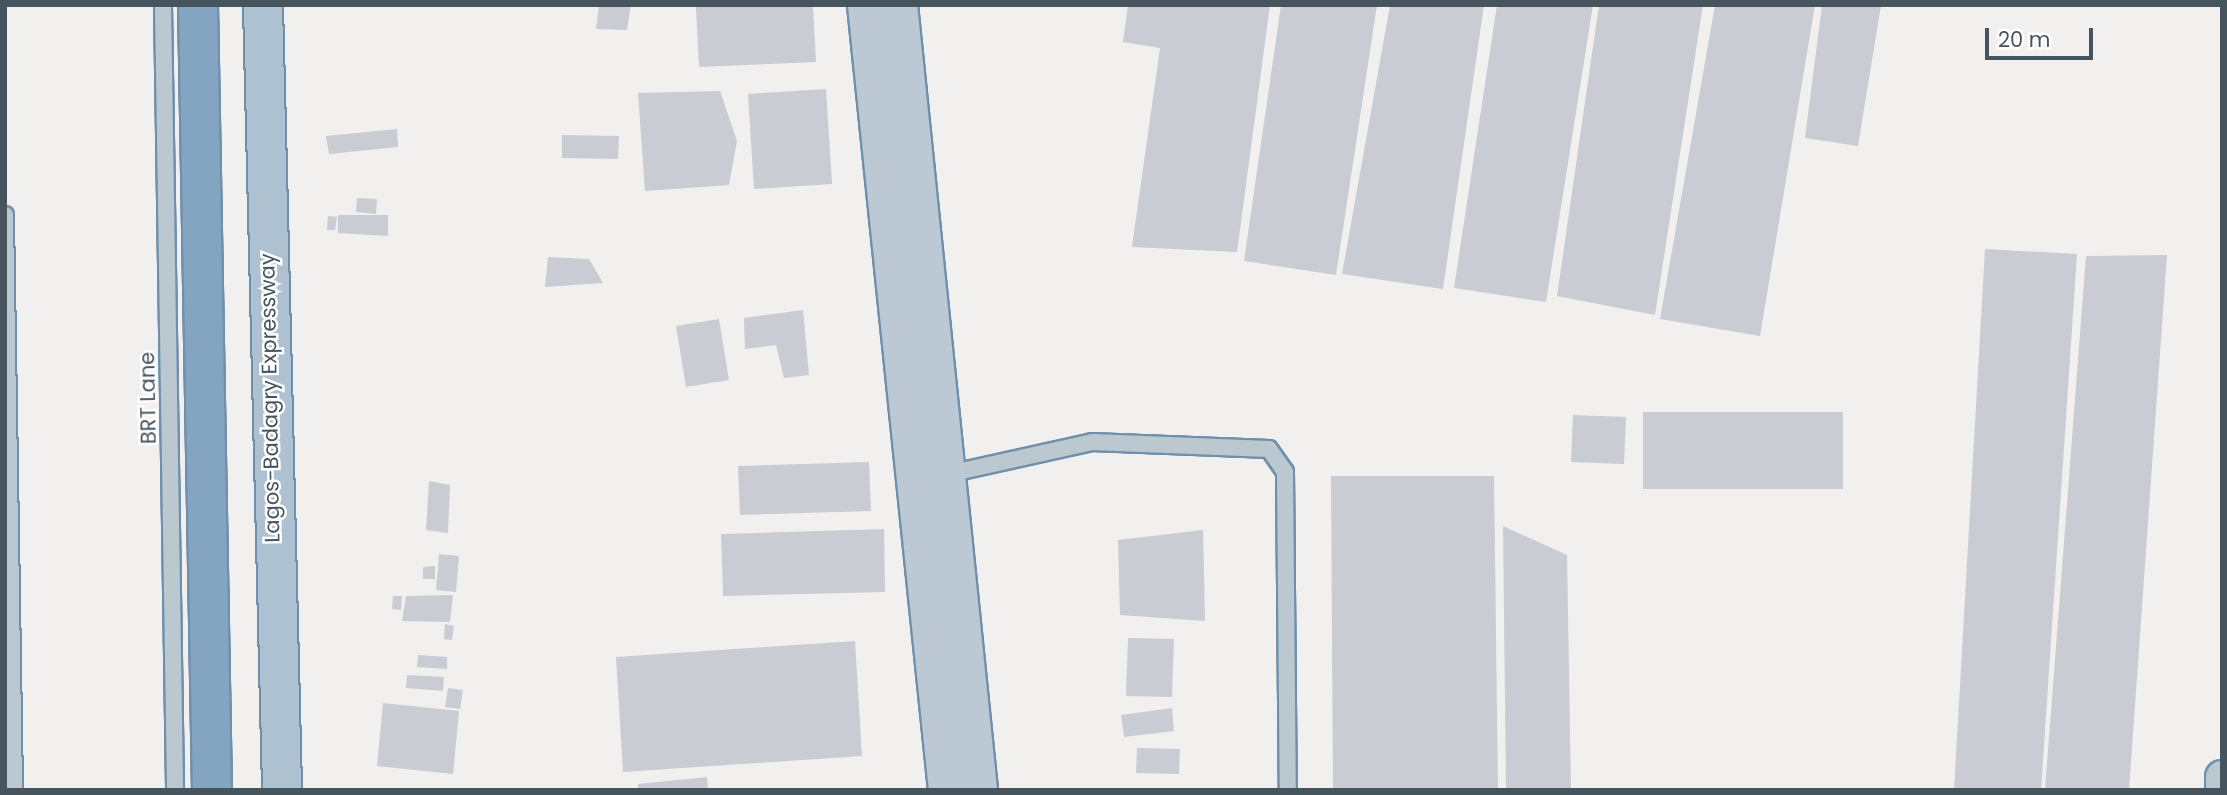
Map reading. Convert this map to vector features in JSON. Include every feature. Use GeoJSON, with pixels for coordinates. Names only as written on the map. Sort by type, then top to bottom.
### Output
{"type":"FeatureCollection","features":[{"type":"Feature","properties":{"kind":"highway"},"geometry":{"type":"LineString","coordinates":[[198,5],[212,790]]}},
{"type":"Feature","properties":{"kind":"main road","name":"Lagos-Badagry Expressway"},"geometry":{"type":"LineString","coordinates":[[263,5],[282,790]]}},
{"type":"Feature","properties":{"kind":"main road"},"geometry":{"type":"LineString","coordinates":[[867,5],[948,790]]}},
{"type":"Feature","properties":{"kind":"main road"},"geometry":{"type":"LineString","coordinates":[[898,5],[948,474],[978,790]]}},
{"type":"Feature","properties":{"kind":"street"},"geometry":{"type":"LineString","coordinates":[[2222,777],[2222,790]]}},
{"type":"Feature","properties":{"kind":"lane","name":"BRT Lane"},"geometry":{"type":"LineString","coordinates":[[163,5],[175,790]]}},
{"type":"Feature","properties":{"kind":"lane"},"geometry":{"type":"LineString","coordinates":[[5,215],[14,790]]}},
{"type":"Feature","properties":{"kind":"lane"},"geometry":{"type":"LineString","coordinates":[[948,474],[1092,442],[1269,449],[1285,471],[1287,790]]}},
{"type":"Feature","properties":{"kind":"building"},"geometry":{"type":"Polygon","coordinates":[[[599,5],[631,5],[627,30],[596,29],[599,5]]]}},
{"type":"Feature","properties":{"kind":"building"},"geometry":{"type":"Polygon","coordinates":[[[813,5],[816,62],[699,67],[696,7],[813,5]]]}},
{"type":"Feature","properties":{"kind":"building"},"geometry":{"type":"Polygon","coordinates":[[[1128,5],[1270,5],[1237,252],[1132,247],[1160,48],[1123,42],[1128,5]]]}},
{"type":"Feature","properties":{"kind":"building"},"geometry":{"type":"Polygon","coordinates":[[[1281,5],[1377,5],[1336,275],[1244,261],[1281,5]]]}},
{"type":"Feature","properties":{"kind":"building"},"geometry":{"type":"Polygon","coordinates":[[[1390,5],[1484,5],[1443,289],[1342,274],[1390,5]]]}},
{"type":"Feature","properties":{"kind":"building"},"geometry":{"type":"Polygon","coordinates":[[[1497,5],[1593,5],[1546,302],[1454,288],[1497,5]]]}},
{"type":"Feature","properties":{"kind":"building"},"geometry":{"type":"Polygon","coordinates":[[[1599,5],[1703,5],[1655,315],[1557,296],[1599,5]]]}},
{"type":"Feature","properties":{"kind":"building"},"geometry":{"type":"Polygon","coordinates":[[[1715,5],[1815,5],[1760,336],[1660,319],[1715,5]]]}},
{"type":"Feature","properties":{"kind":"building"},"geometry":{"type":"Polygon","coordinates":[[[1822,5],[1881,5],[1858,146],[1805,138],[1822,5]]]}},
{"type":"Feature","properties":{"kind":"building"},"geometry":{"type":"Polygon","coordinates":[[[826,89],[832,184],[754,189],[748,94],[826,89]]]}},
{"type":"Feature","properties":{"kind":"building"},"geometry":{"type":"Polygon","coordinates":[[[720,91],[737,141],[729,185],[645,191],[638,93],[720,91]]]}},
{"type":"Feature","properties":{"kind":"building"},"geometry":{"type":"Polygon","coordinates":[[[397,129],[398,147],[329,154],[326,136],[397,129]]]}},
{"type":"Feature","properties":{"kind":"building"},"geometry":{"type":"Polygon","coordinates":[[[562,135],[619,136],[618,159],[562,158],[562,135]]]}},
{"type":"Feature","properties":{"kind":"building"},"geometry":{"type":"Polygon","coordinates":[[[357,198],[377,199],[376,214],[356,212],[357,198]]]}},
{"type":"Feature","properties":{"kind":"building"},"geometry":{"type":"Polygon","coordinates":[[[338,215],[388,215],[388,236],[338,233],[338,215]]]}},
{"type":"Feature","properties":{"kind":"building"},"geometry":{"type":"Polygon","coordinates":[[[328,216],[337,217],[335,230],[327,230],[328,216]]]}},
{"type":"Feature","properties":{"kind":"building"},"geometry":{"type":"Polygon","coordinates":[[[1985,249],[2077,254],[2041,790],[1954,790],[1985,249]]]}},
{"type":"Feature","properties":{"kind":"building"},"geometry":{"type":"Polygon","coordinates":[[[2167,255],[2129,790],[2045,790],[2086,256],[2167,255]]]}},
{"type":"Feature","properties":{"kind":"building"},"geometry":{"type":"Polygon","coordinates":[[[548,257],[589,259],[603,283],[545,287],[548,257]]]}},
{"type":"Feature","properties":{"kind":"building"},"geometry":{"type":"Polygon","coordinates":[[[803,310],[809,375],[784,378],[776,345],[745,349],[744,318],[803,310]]]}},
{"type":"Feature","properties":{"kind":"building"},"geometry":{"type":"Polygon","coordinates":[[[719,319],[729,380],[686,387],[676,326],[719,319]]]}},
{"type":"Feature","properties":{"kind":"building"},"geometry":{"type":"Polygon","coordinates":[[[1643,412],[1843,412],[1843,489],[1643,489],[1643,412]]]}},
{"type":"Feature","properties":{"kind":"building"},"geometry":{"type":"Polygon","coordinates":[[[1573,415],[1626,417],[1624,464],[1571,462],[1573,415]]]}},
{"type":"Feature","properties":{"kind":"building"},"geometry":{"type":"Polygon","coordinates":[[[869,462],[871,511],[740,515],[738,466],[869,462]]]}},
{"type":"Feature","properties":{"kind":"building"},"geometry":{"type":"Polygon","coordinates":[[[1331,476],[1494,476],[1498,790],[1333,790],[1331,476]]]}},
{"type":"Feature","properties":{"kind":"building"},"geometry":{"type":"Polygon","coordinates":[[[429,481],[450,485],[448,533],[426,530],[429,481]]]}},
{"type":"Feature","properties":{"kind":"building"},"geometry":{"type":"Polygon","coordinates":[[[1503,526],[1567,555],[1571,790],[1506,790],[1503,526]]]}},
{"type":"Feature","properties":{"kind":"building"},"geometry":{"type":"Polygon","coordinates":[[[884,529],[885,592],[723,596],[721,534],[884,529]]]}},
{"type":"Feature","properties":{"kind":"building"},"geometry":{"type":"Polygon","coordinates":[[[1203,530],[1205,621],[1120,615],[1118,540],[1203,530]]]}},
{"type":"Feature","properties":{"kind":"building"},"geometry":{"type":"Polygon","coordinates":[[[439,554],[459,556],[456,592],[436,590],[439,554]]]}},
{"type":"Feature","properties":{"kind":"building"},"geometry":{"type":"Polygon","coordinates":[[[435,566],[435,579],[423,579],[423,567],[435,566]]]}},
{"type":"Feature","properties":{"kind":"building"},"geometry":{"type":"Polygon","coordinates":[[[453,595],[450,622],[402,621],[406,596],[453,595]]]}},
{"type":"Feature","properties":{"kind":"building"},"geometry":{"type":"Polygon","coordinates":[[[393,596],[402,596],[401,610],[392,609],[393,596]]]}},
{"type":"Feature","properties":{"kind":"building"},"geometry":{"type":"Polygon","coordinates":[[[445,624],[454,626],[452,640],[444,639],[445,624]]]}},
{"type":"Feature","properties":{"kind":"building"},"geometry":{"type":"Polygon","coordinates":[[[1128,638],[1174,639],[1172,697],[1126,696],[1128,638]]]}},
{"type":"Feature","properties":{"kind":"building"},"geometry":{"type":"Polygon","coordinates":[[[855,641],[862,756],[623,772],[616,657],[855,641]]]}},
{"type":"Feature","properties":{"kind":"building"},"geometry":{"type":"Polygon","coordinates":[[[418,655],[447,657],[447,669],[417,667],[418,655]]]}},
{"type":"Feature","properties":{"kind":"building"},"geometry":{"type":"Polygon","coordinates":[[[407,675],[444,677],[443,691],[406,688],[407,675]]]}},
{"type":"Feature","properties":{"kind":"building"},"geometry":{"type":"Polygon","coordinates":[[[448,688],[463,690],[460,709],[445,707],[448,688]]]}},
{"type":"Feature","properties":{"kind":"building"},"geometry":{"type":"Polygon","coordinates":[[[383,703],[459,711],[453,774],[377,766],[383,703]]]}},
{"type":"Feature","properties":{"kind":"building"},"geometry":{"type":"Polygon","coordinates":[[[1172,708],[1174,731],[1124,737],[1121,715],[1172,708]]]}},
{"type":"Feature","properties":{"kind":"building"},"geometry":{"type":"Polygon","coordinates":[[[1137,748],[1180,749],[1179,774],[1136,773],[1137,748]]]}},
{"type":"Feature","properties":{"kind":"building"},"geometry":{"type":"Polygon","coordinates":[[[707,777],[708,790],[638,790],[638,784],[707,777]]]}}]}
